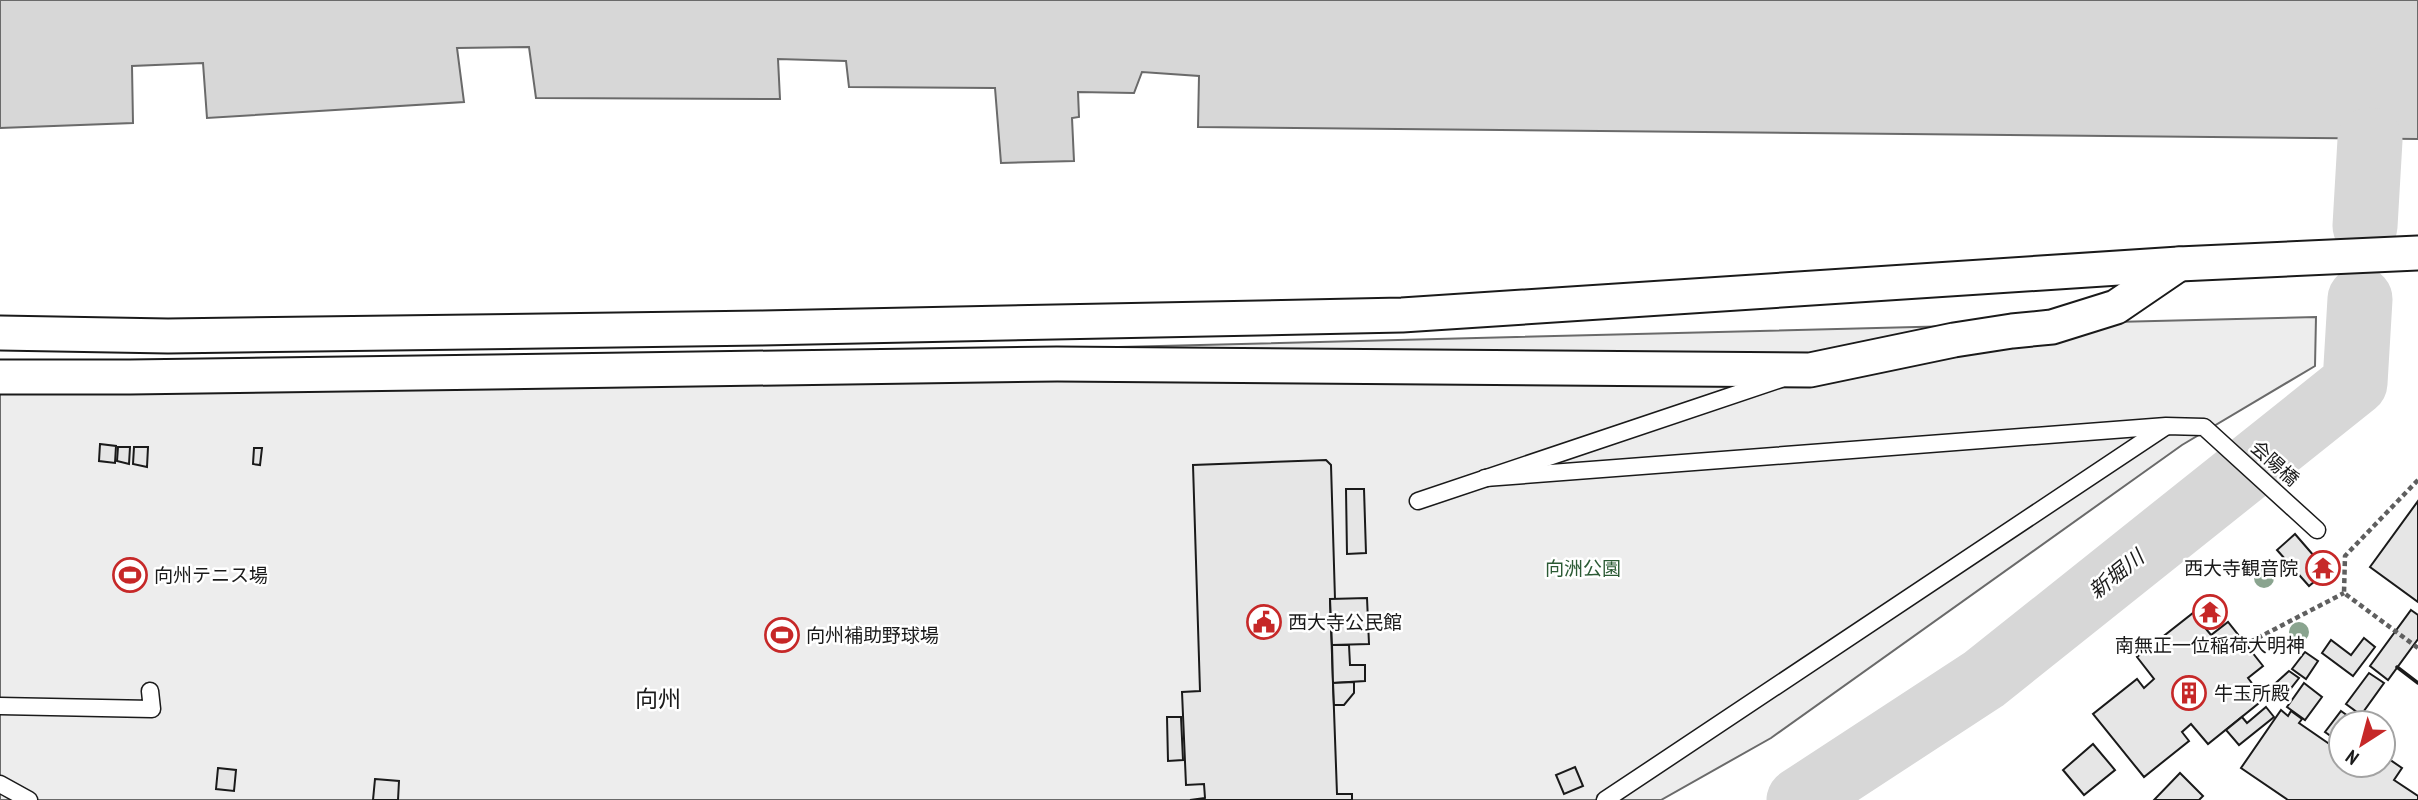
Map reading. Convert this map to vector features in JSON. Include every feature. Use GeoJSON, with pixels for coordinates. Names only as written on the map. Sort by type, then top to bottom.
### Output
{"type":"FeatureCollection","features":[{"type":"Feature","properties":{"kind":"street"},"geometry":{"type":"LineString","coordinates":[[0,333],[168,335],[775,328],[1402,315],[2179,264],[2418,253]]}},
{"type":"Feature","properties":{"kind":"street"},"geometry":{"type":"LineString","coordinates":[[0,377],[1057,364],[1810,370],[1954,340],[2052,327],[2116,307],[2179,264]]}},
{"type":"Feature","properties":{"kind":"lane"},"geometry":{"type":"LineString","coordinates":[[1418,501],[1810,370]]}},
{"type":"Feature","properties":{"kind":"lane"},"geometry":{"type":"LineString","coordinates":[[1485,478],[2166,426]]}},
{"type":"Feature","properties":{"kind":"lane"},"geometry":{"type":"LineString","coordinates":[[1605,800],[2166,426]]}},
{"type":"Feature","properties":{"kind":"lane","name":"会陽橋"},"geometry":{"type":"LineString","coordinates":[[2166,426],[2204,427],[2317,530]]}},
{"type":"Feature","properties":{"kind":"lane"},"geometry":{"type":"LineString","coordinates":[[0,706],[152,709],[150,691]]}},
{"type":"Feature","properties":{"kind":"lane"},"geometry":{"type":"LineString","coordinates":[[0,784],[29,800]]}},
{"type":"Feature","properties":{"kind":"path"},"geometry":{"type":"LineString","coordinates":[[2344,593],[2345,556],[2418,480]]}},
{"type":"Feature","properties":{"kind":"path"},"geometry":{"type":"LineString","coordinates":[[2250,642],[2344,593]]}},
{"type":"Feature","properties":{"kind":"path"},"geometry":{"type":"LineString","coordinates":[[2344,593],[2418,648]]}},
{"type":"Feature","properties":{"kind":"shaded area"},"geometry":{"type":"Polygon","coordinates":[[[0,0],[2418,0],[2418,139],[1198,127],[1199,76],[1142,72],[1134,93],[1078,92],[1079,117],[1072,118],[1074,161],[1001,163],[995,88],[849,87],[846,61],[778,59],[780,99],[536,98],[529,47],[457,48],[464,102],[207,118],[203,63],[132,66],[133,123],[0,128],[0,0]]]}},
{"type":"Feature","properties":{"kind":"shaded area","name":"向洲公園"},"geometry":{"type":"Polygon","coordinates":[[[2316,317],[2315,366],[2182,445],[1771,738],[1661,800],[0,800],[0,375],[2316,317]]]}},
{"type":"Feature","properties":{"kind":"building"},"geometry":{"type":"Polygon","coordinates":[[[100,444],[116,446],[115,463],[99,461],[100,444]]]}},
{"type":"Feature","properties":{"kind":"building"},"geometry":{"type":"Polygon","coordinates":[[[118,447],[130,447],[129,464],[117,461],[118,447]]]}},
{"type":"Feature","properties":{"kind":"building"},"geometry":{"type":"Polygon","coordinates":[[[134,447],[148,447],[147,467],[133,464],[134,447]]]}},
{"type":"Feature","properties":{"kind":"building"},"geometry":{"type":"Polygon","coordinates":[[[254,448],[262,448],[260,465],[253,464],[254,448]]]}},
{"type":"Feature","properties":{"kind":"building","name":"西大寺公民館"},"geometry":{"type":"Polygon","coordinates":[[[1326,460],[1331,465],[1335,599],[1330,599],[1337,794],[1352,794],[1352,800],[1190,800],[1205,798],[1204,784],[1186,785],[1182,692],[1200,691],[1193,465],[1326,460]]]}},
{"type":"Feature","properties":{"kind":"building"},"geometry":{"type":"Polygon","coordinates":[[[1346,489],[1364,489],[1366,553],[1347,554],[1346,489]]]}},
{"type":"Feature","properties":{"kind":"building"},"geometry":{"type":"Polygon","coordinates":[[[2418,501],[2418,602],[2370,567],[2418,501]]]}},
{"type":"Feature","properties":{"kind":"building"},"geometry":{"type":"Polygon","coordinates":[[[2295,534],[2327,571],[2309,586],[2277,550],[2295,534]]]}},
{"type":"Feature","properties":{"kind":"building"},"geometry":{"type":"Polygon","coordinates":[[[1367,598],[1369,644],[1332,645],[1330,599],[1367,598]]]}},
{"type":"Feature","properties":{"kind":"building","name":"南無正一位稲荷大明神"},"geometry":{"type":"Polygon","coordinates":[[[2211,600],[2222,613],[2210,624],[2198,610],[2211,600]]]}},
{"type":"Feature","properties":{"kind":"building"},"geometry":{"type":"Polygon","coordinates":[[[2411,610],[2418,615],[2418,639],[2388,680],[2370,666],[2411,610]]]}},
{"type":"Feature","properties":{"kind":"building","name":"牛玉所殿"},"geometry":{"type":"Polygon","coordinates":[[[2193,613],[2211,635],[2228,622],[2263,666],[2248,678],[2264,699],[2208,744],[2191,724],[2182,732],[2189,741],[2144,777],[2093,714],[2137,679],[2144,688],[2154,679],[2137,657],[2193,613]]]}},
{"type":"Feature","properties":{"kind":"building"},"geometry":{"type":"Polygon","coordinates":[[[2364,638],[2375,647],[2353,676],[2322,653],[2331,640],[2351,655],[2364,638]]]}},
{"type":"Feature","properties":{"kind":"building"},"geometry":{"type":"Polygon","coordinates":[[[1332,645],[1349,645],[1350,665],[1365,665],[1365,681],[1333,683],[1332,645]]]}},
{"type":"Feature","properties":{"kind":"building"},"geometry":{"type":"Polygon","coordinates":[[[2305,652],[2318,661],[2306,679],[2292,669],[2305,652]]]}},
{"type":"Feature","properties":{"kind":"building"},"geometry":{"type":"Polygon","coordinates":[[[2289,671],[2299,678],[2281,701],[2268,690],[2289,671]]]}},
{"type":"Feature","properties":{"kind":"building"},"geometry":{"type":"Polygon","coordinates":[[[2369,673],[2384,683],[2365,709],[2353,709],[2346,704],[2369,673]]]}},
{"type":"Feature","properties":{"kind":"building"},"geometry":{"type":"Polygon","coordinates":[[[1354,682],[1354,693],[1344,705],[1334,705],[1333,683],[1354,682]]]}},
{"type":"Feature","properties":{"kind":"building"},"geometry":{"type":"Polygon","coordinates":[[[2304,683],[2322,697],[2305,720],[2287,707],[2304,683]]]}},
{"type":"Feature","properties":{"kind":"building"},"geometry":{"type":"Polygon","coordinates":[[[2266,707],[2274,717],[2239,745],[2226,730],[2242,717],[2247,723],[2266,707]]]}},
{"type":"Feature","properties":{"kind":"building"},"geometry":{"type":"Polygon","coordinates":[[[2281,710],[2288,716],[2291,711],[2302,719],[2299,723],[2327,742],[2327,779],[2395,779],[2418,796],[2418,800],[2288,800],[2241,768],[2281,710]]]}},
{"type":"Feature","properties":{"kind":"building"},"geometry":{"type":"Polygon","coordinates":[[[1167,717],[1181,717],[1183,760],[1168,761],[1167,717]]]}},
{"type":"Feature","properties":{"kind":"building"},"geometry":{"type":"Polygon","coordinates":[[[2093,744],[2115,770],[2084,795],[2063,770],[2093,744]]]}},
{"type":"Feature","properties":{"kind":"building"},"geometry":{"type":"Polygon","coordinates":[[[1575,767],[1583,786],[1564,794],[1556,775],[1575,767]]]}},
{"type":"Feature","properties":{"kind":"building"},"geometry":{"type":"Polygon","coordinates":[[[218,768],[236,770],[234,791],[216,789],[218,768]]]}},
{"type":"Feature","properties":{"kind":"building"},"geometry":{"type":"Polygon","coordinates":[[[2180,773],[2203,796],[2199,800],[2154,800],[2180,773]]]}},
{"type":"Feature","properties":{"kind":"building"},"geometry":{"type":"Polygon","coordinates":[[[375,779],[399,781],[398,800],[373,800],[375,779]]]}},
{"type":"Feature","properties":{"kind":"waterway","name":"新堀川"},"geometry":{"type":"LineString","coordinates":[[2365,226],[2370,140]]}},
{"type":"Feature","properties":{"kind":"waterway","name":"新堀川"},"geometry":{"type":"LineString","coordinates":[[1799,800],[1984,679],[2355,383],[2360,299]]}},
{"type":"Feature","properties":{"kind":"wall"},"geometry":{"type":"LineString","coordinates":[[2397,667],[2418,683]]}},
{"type":"Feature","properties":{"kind":"place","name":"西大寺観音院"},"geometry":{"type":"Point","coordinates":[2323,568]}},
{"type":"Feature","properties":{"kind":"place","name":"向州テニス場"},"geometry":{"type":"Point","coordinates":[130,575]}},
{"type":"Feature","properties":{"kind":"place","name":"南無正一位稲荷大明神"},"geometry":{"type":"Point","coordinates":[2210,612]}},
{"type":"Feature","properties":{"kind":"place","name":"西大寺公民館"},"geometry":{"type":"Point","coordinates":[1264,622]}},
{"type":"Feature","properties":{"kind":"place","name":"向州補助野球場"},"geometry":{"type":"Point","coordinates":[782,635]}},
{"type":"Feature","properties":{"kind":"place","name":"牛玉所殿"},"geometry":{"type":"Point","coordinates":[2189,693]}},
{"type":"Feature","properties":{"kind":"district","name":"向州"},"geometry":{"type":"Point","coordinates":[658,698]}}]}
